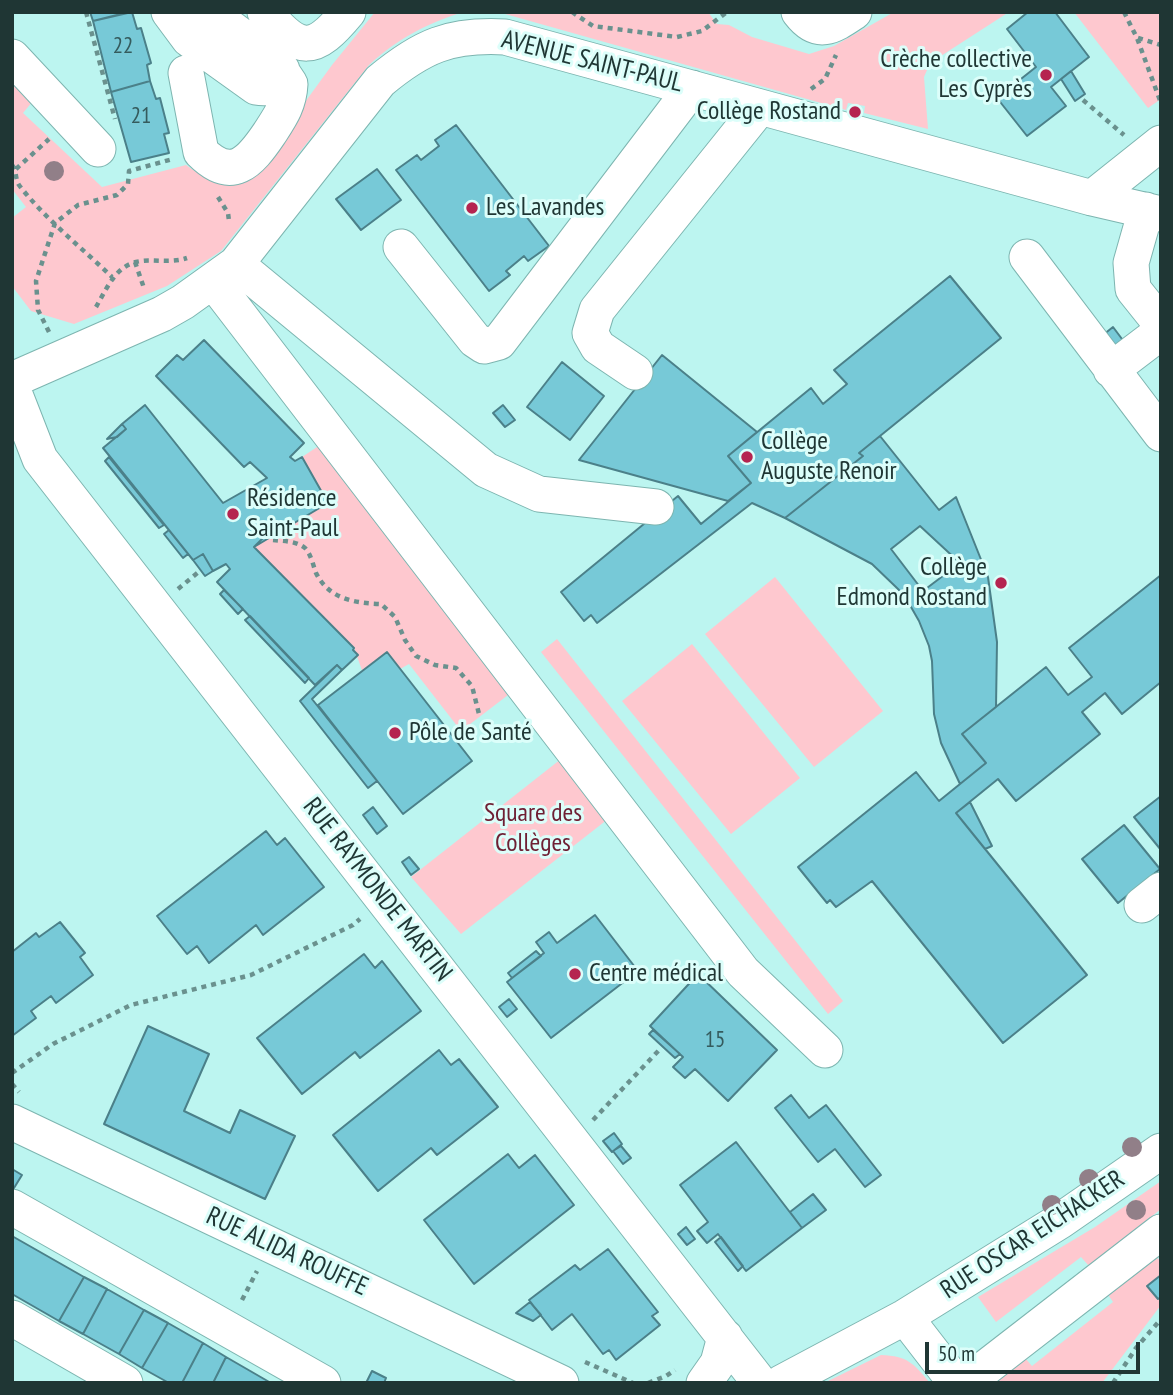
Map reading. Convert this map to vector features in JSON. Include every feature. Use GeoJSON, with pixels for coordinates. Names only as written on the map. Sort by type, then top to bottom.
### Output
{"type":"FeatureCollection","features":[{"type":"Feature","properties":{"kind":"street"},"geometry":{"type":"LineString","coordinates":[[169,12],[189,38],[256,87],[273,87],[280,81],[282,70]]}},
{"type":"Feature","properties":{"kind":"street"},"geometry":{"type":"LineString","coordinates":[[186,73],[201,152],[209,161],[223,167],[240,166],[253,157],[285,110],[290,84],[274,60],[209,12]]}},
{"type":"Feature","properties":{"kind":"street"},"geometry":{"type":"LineString","coordinates":[[265,12],[290,39],[304,44],[318,42],[331,33],[348,12]]}},
{"type":"Feature","properties":{"kind":"street"},"geometry":{"type":"LineString","coordinates":[[799,12],[816,27],[831,27],[854,12]]}},
{"type":"Feature","properties":{"kind":"street","name":"AVENUE SAINT-PAUL"},"geometry":{"type":"LineString","coordinates":[[12,380],[162,314],[224,273],[380,80],[405,60],[426,48],[476,35],[505,37],[1092,198],[1153,212]]}},
{"type":"Feature","properties":{"kind":"street"},"geometry":{"type":"LineString","coordinates":[[12,57],[70,119],[114,146]]}},
{"type":"Feature","properties":{"kind":"street"},"geometry":{"type":"LineString","coordinates":[[401,247],[475,340],[484,346],[499,342],[692,88]]}},
{"type":"Feature","properties":{"kind":"street"},"geometry":{"type":"LineString","coordinates":[[635,372],[598,347],[590,332],[597,310],[760,107]]}},
{"type":"Feature","properties":{"kind":"street"},"geometry":{"type":"LineString","coordinates":[[1092,198],[1152,150]]}},
{"type":"Feature","properties":{"kind":"street"},"geometry":{"type":"LineString","coordinates":[[1153,212],[1131,263],[1133,289],[1161,324]]}},
{"type":"Feature","properties":{"kind":"street"},"geometry":{"type":"LineString","coordinates":[[1027,257],[1161,434]]}},
{"type":"Feature","properties":{"kind":"street"},"geometry":{"type":"LineString","coordinates":[[224,273],[486,470],[539,494],[656,508]]}},
{"type":"Feature","properties":{"kind":"street"},"geometry":{"type":"LineString","coordinates":[[224,273],[743,972],[825,1050]]}},
{"type":"Feature","properties":{"kind":"street"},"geometry":{"type":"LineString","coordinates":[[1111,370],[1161,332]]}},
{"type":"Feature","properties":{"kind":"street","name":"RUE RAYMONDE MARTIN"},"geometry":{"type":"LineString","coordinates":[[12,387],[40,459],[760,1383]]}},
{"type":"Feature","properties":{"kind":"street","name":"RUE ALIDA ROUFFE"},"geometry":{"type":"LineString","coordinates":[[12,1122],[561,1383]]}},
{"type":"Feature","properties":{"kind":"street","name":"RUE OSCAR EICHACKER"},"geometry":{"type":"LineString","coordinates":[[905,1317],[1060,1221],[1161,1151]]}},
{"type":"Feature","properties":{"kind":"street"},"geometry":{"type":"LineString","coordinates":[[12,1207],[323,1383]]}},
{"type":"Feature","properties":{"kind":"street"},"geometry":{"type":"LineString","coordinates":[[966,1383],[1161,1231]]}},
{"type":"Feature","properties":{"kind":"street"},"geometry":{"type":"LineString","coordinates":[[781,1383],[905,1317],[956,1383]]}},
{"type":"Feature","properties":{"kind":"street"},"geometry":{"type":"LineString","coordinates":[[12,1318],[73,1370],[125,1383]]}},
{"type":"Feature","properties":{"kind":"street"},"geometry":{"type":"LineString","coordinates":[[690,1376],[718,1363],[725,1337]]}},
{"type":"Feature","properties":{"kind":"path"},"geometry":{"type":"LineString","coordinates":[[54,341],[38,310],[36,281],[55,223],[78,205],[117,195],[128,184],[129,171],[114,146],[86,12]]}},
{"type":"Feature","properties":{"kind":"path"},"geometry":{"type":"LineString","coordinates":[[572,12],[593,26],[677,37],[702,31],[727,12]]}},
{"type":"Feature","properties":{"kind":"path"},"geometry":{"type":"LineString","coordinates":[[1125,12],[1161,103]]}},
{"type":"Feature","properties":{"kind":"path"},"geometry":{"type":"LineString","coordinates":[[1137,38],[1161,45]]}},
{"type":"Feature","properties":{"kind":"path"},"geometry":{"type":"LineString","coordinates":[[808,91],[825,79],[836,57],[834,45]]}},
{"type":"Feature","properties":{"kind":"path"},"geometry":{"type":"LineString","coordinates":[[1083,100],[1120,130],[1152,150]]}},
{"type":"Feature","properties":{"kind":"path"},"geometry":{"type":"LineString","coordinates":[[70,119],[14,167],[17,182],[55,223],[112,277]]}},
{"type":"Feature","properties":{"kind":"path"},"geometry":{"type":"LineString","coordinates":[[129,171],[201,152]]}},
{"type":"Feature","properties":{"kind":"path"},"geometry":{"type":"LineString","coordinates":[[135,262],[145,291]]}},
{"type":"Feature","properties":{"kind":"path"},"geometry":{"type":"LineString","coordinates":[[274,540],[297,543],[307,550],[318,576],[334,596],[358,603],[381,604],[395,617],[416,656],[435,665],[456,668],[472,686],[480,718]]}},
{"type":"Feature","properties":{"kind":"path"},"geometry":{"type":"LineString","coordinates":[[14,1071],[54,1044],[131,1005],[251,975],[353,925],[385,900]]}},
{"type":"Feature","properties":{"kind":"path"},"geometry":{"type":"LineString","coordinates":[[572,1140],[662,1048]]}},
{"type":"Feature","properties":{"kind":"path"},"geometry":{"type":"LineString","coordinates":[[1112,1383],[1161,1319]]}},
{"type":"Feature","properties":{"kind":"path"},"geometry":{"type":"LineString","coordinates":[[648,1383],[666,1376],[690,1376]]}},
{"type":"Feature","properties":{"kind":"green space"},"geometry":{"type":"Polygon","coordinates":[[[375,12],[464,12],[413,33],[390,47],[369,65],[221,251],[167,286],[74,324],[31,311],[12,286],[12,218],[26,207],[12,189],[12,67],[38,95],[23,113],[102,187],[186,165],[215,180],[249,179],[332,65],[375,12]]]}},
{"type":"Feature","properties":{"kind":"green space"},"geometry":{"type":"Polygon","coordinates":[[[498,12],[708,12],[717,24],[729,25],[752,37],[809,54],[834,46],[894,12],[1009,12],[930,63],[924,77],[928,129],[864,113],[865,106],[848,103],[846,110],[498,12]]]}},
{"type":"Feature","properties":{"kind":"green space"},"geometry":{"type":"Polygon","coordinates":[[[1074,12],[1161,12],[1161,99],[1148,108],[1074,12]]]}},
{"type":"Feature","properties":{"kind":"green space"},"geometry":{"type":"Polygon","coordinates":[[[323,443],[512,692],[461,731],[409,664],[400,669],[386,652],[363,673],[354,648],[254,547],[328,503],[302,457],[323,443]]]}},
{"type":"Feature","properties":{"kind":"green space"},"geometry":{"type":"Polygon","coordinates":[[[775,577],[883,711],[814,767],[705,634],[775,577]]]}},
{"type":"Feature","properties":{"kind":"green space"},"geometry":{"type":"Polygon","coordinates":[[[557,639],[843,1001],[828,1014],[541,652],[557,639]]]}},
{"type":"Feature","properties":{"kind":"green space"},"geometry":{"type":"Polygon","coordinates":[[[692,644],[800,778],[731,834],[622,701],[692,644]]]}},
{"type":"Feature","properties":{"kind":"green space","name":"Square des Collèges"},"geometry":{"type":"Polygon","coordinates":[[[561,759],[608,819],[461,934],[411,877],[561,759]]]}},
{"type":"Feature","properties":{"kind":"green space"},"geometry":{"type":"Polygon","coordinates":[[[1161,1181],[1161,1209],[1089,1266],[1081,1257],[996,1322],[978,1297],[1095,1227],[1161,1181]]]}},
{"type":"Feature","properties":{"kind":"green space"},"geometry":{"type":"Polygon","coordinates":[[[1155,1255],[1161,1262],[1161,1275],[1147,1286],[1158,1299],[1161,1297],[1161,1305],[1102,1383],[994,1383],[1025,1358],[1032,1366],[1113,1302],[1107,1293],[1155,1255]]]}},
{"type":"Feature","properties":{"kind":"green space"},"geometry":{"type":"Polygon","coordinates":[[[881,1355],[904,1359],[930,1383],[824,1383],[881,1355]]]}},
{"type":"Feature","properties":{"kind":"building"},"geometry":{"type":"Polygon","coordinates":[[[90,12],[129,12],[93,21],[90,12]]]}},
{"type":"Feature","properties":{"kind":"building"},"geometry":{"type":"Polygon","coordinates":[[[132,12],[137,29],[141,28],[151,63],[147,65],[150,81],[111,92],[93,21],[132,12]]]}},
{"type":"Feature","properties":{"kind":"building","name":"Crèche collective Les Cyprès"},"geometry":{"type":"Polygon","coordinates":[[[1028,12],[1055,12],[1089,57],[1051,87],[1066,106],[1027,136],[997,98],[1036,67],[1007,29],[1028,12]]]}},
{"type":"Feature","properties":{"kind":"building"},"geometry":{"type":"Polygon","coordinates":[[[1071,71],[1085,94],[1075,101],[1061,79],[1071,71]]]}},
{"type":"Feature","properties":{"kind":"building"},"geometry":{"type":"Polygon","coordinates":[[[150,81],[156,99],[160,98],[169,133],[164,134],[169,153],[131,162],[111,92],[150,81]]]}},
{"type":"Feature","properties":{"kind":"building","name":"Les Lavandes"},"geometry":{"type":"Polygon","coordinates":[[[456,125],[549,246],[528,261],[524,256],[506,271],[510,275],[489,291],[396,170],[417,155],[421,160],[439,146],[435,140],[456,125]]]}},
{"type":"Feature","properties":{"kind":"building"},"geometry":{"type":"Polygon","coordinates":[[[377,169],[401,200],[361,230],[336,199],[377,169]]]}},
{"type":"Feature","properties":{"kind":"building"},"geometry":{"type":"Polygon","coordinates":[[[950,276],[1001,338],[859,453],[863,456],[785,518],[752,503],[597,623],[591,615],[584,621],[561,592],[678,496],[701,524],[751,483],[728,456],[811,388],[823,404],[847,384],[834,370],[950,276]]]}},
{"type":"Feature","properties":{"kind":"building"},"geometry":{"type":"Polygon","coordinates":[[[1113,327],[1125,343],[1115,351],[1103,335],[1113,327]]]}},
{"type":"Feature","properties":{"kind":"building","name":"Résidence Saint-Paul"},"geometry":{"type":"Polygon","coordinates":[[[204,340],[304,443],[290,457],[295,461],[302,457],[328,503],[279,532],[275,526],[254,547],[358,655],[342,670],[337,665],[315,685],[217,582],[230,569],[226,564],[213,571],[203,554],[193,560],[103,448],[126,429],[122,424],[145,405],[223,503],[267,478],[250,462],[244,467],[156,376],[177,355],[183,360],[204,340]]]}},
{"type":"Feature","properties":{"kind":"building"},"geometry":{"type":"Polygon","coordinates":[[[662,355],[757,432],[728,456],[751,483],[728,501],[579,460],[662,355]]]}},
{"type":"Feature","properties":{"kind":"building"},"geometry":{"type":"Polygon","coordinates":[[[562,362],[604,396],[570,440],[527,407],[562,362]]]}},
{"type":"Feature","properties":{"kind":"building"},"geometry":{"type":"Polygon","coordinates":[[[503,405],[515,420],[505,427],[493,413],[503,405]]]}},
{"type":"Feature","properties":{"kind":"building"},"geometry":{"type":"Polygon","coordinates":[[[122,424],[126,429],[117,437],[107,439],[122,424]]]}},
{"type":"Feature","properties":{"kind":"building"},"geometry":{"type":"Polygon","coordinates":[[[880,436],[939,510],[956,497],[988,577],[997,642],[996,707],[962,734],[986,763],[960,784],[941,743],[934,714],[929,646],[907,600],[872,564],[785,518],[863,456],[859,453],[880,436]],[[920,526],[891,549],[923,591],[960,563],[920,526]]]}},
{"type":"Feature","properties":{"kind":"building"},"geometry":{"type":"Polygon","coordinates":[[[109,457],[164,525],[159,528],[105,461],[109,457]]]}},
{"type":"Feature","properties":{"kind":"building"},"geometry":{"type":"Polygon","coordinates":[[[275,526],[279,532],[254,547],[275,526]]]}},
{"type":"Feature","properties":{"kind":"building"},"geometry":{"type":"Polygon","coordinates":[[[169,530],[188,554],[183,558],[164,534],[169,530]]]}},
{"type":"Feature","properties":{"kind":"building"},"geometry":{"type":"Polygon","coordinates":[[[203,554],[213,571],[205,576],[193,560],[203,554]]]}},
{"type":"Feature","properties":{"kind":"building"},"geometry":{"type":"Polygon","coordinates":[[[1161,575],[1161,682],[1122,714],[1105,693],[1082,712],[1100,734],[1016,801],[998,779],[956,813],[1087,975],[1003,1043],[872,881],[836,907],[830,900],[827,903],[798,867],[916,772],[939,801],[986,763],[962,734],[1046,667],[1068,695],[1092,677],[1069,648],[1161,575]]]}},
{"type":"Feature","properties":{"kind":"building"},"geometry":{"type":"Polygon","coordinates":[[[224,590],[243,609],[238,614],[220,594],[224,590]]]}},
{"type":"Feature","properties":{"kind":"building"},"geometry":{"type":"Polygon","coordinates":[[[250,616],[309,678],[305,683],[245,620],[250,616]]]}},
{"type":"Feature","properties":{"kind":"building","name":"Pôle de Santé"},"geometry":{"type":"Polygon","coordinates":[[[387,652],[472,761],[403,814],[318,705],[387,652]]]}},
{"type":"Feature","properties":{"kind":"building"},"geometry":{"type":"Polygon","coordinates":[[[337,665],[342,670],[312,699],[377,781],[368,788],[300,701],[337,665]]]}},
{"type":"Feature","properties":{"kind":"building"},"geometry":{"type":"Polygon","coordinates":[[[1161,796],[1161,850],[1134,817],[1161,796]]]}},
{"type":"Feature","properties":{"kind":"building"},"geometry":{"type":"Polygon","coordinates":[[[970,802],[992,846],[985,849],[956,813],[970,802]]]}},
{"type":"Feature","properties":{"kind":"building"},"geometry":{"type":"Polygon","coordinates":[[[373,807],[387,826],[377,834],[363,815],[373,807]]]}},
{"type":"Feature","properties":{"kind":"building"},"geometry":{"type":"Polygon","coordinates":[[[1124,825],[1160,869],[1118,903],[1082,859],[1124,825]]]}},
{"type":"Feature","properties":{"kind":"building"},"geometry":{"type":"Polygon","coordinates":[[[266,831],[277,845],[285,838],[324,887],[263,935],[256,925],[209,963],[197,946],[187,954],[157,916],[266,831]]]}},
{"type":"Feature","properties":{"kind":"building"},"geometry":{"type":"Polygon","coordinates":[[[409,857],[419,869],[411,875],[402,862],[409,857]]]}},
{"type":"Feature","properties":{"kind":"building","name":"Centre médical"},"geometry":{"type":"Polygon","coordinates":[[[595,915],[638,971],[551,1038],[507,982],[544,953],[536,942],[549,932],[557,943],[595,915]]]}},
{"type":"Feature","properties":{"kind":"building"},"geometry":{"type":"Polygon","coordinates":[[[60,922],[85,953],[80,957],[93,975],[56,1003],[51,996],[31,1011],[36,1018],[12,1036],[12,952],[36,933],[39,937],[60,922]]]}},
{"type":"Feature","properties":{"kind":"building"},"geometry":{"type":"Polygon","coordinates":[[[536,951],[541,956],[512,978],[508,973],[536,951]]]}},
{"type":"Feature","properties":{"kind":"building"},"geometry":{"type":"Polygon","coordinates":[[[364,954],[375,968],[382,961],[421,1011],[360,1058],[355,1052],[302,1094],[257,1038],[364,954]]]}},
{"type":"Feature","properties":{"kind":"building"},"geometry":{"type":"Polygon","coordinates":[[[698,974],[777,1050],[728,1101],[695,1069],[685,1078],[673,1067],[683,1057],[650,1026],[698,974]]]}},
{"type":"Feature","properties":{"kind":"building"},"geometry":{"type":"Polygon","coordinates":[[[509,999],[517,1009],[507,1017],[499,1007],[509,999]]]}},
{"type":"Feature","properties":{"kind":"building"},"geometry":{"type":"Polygon","coordinates":[[[148,1026],[209,1054],[184,1111],[230,1133],[240,1110],[295,1136],[265,1199],[104,1124],[148,1026]]]}},
{"type":"Feature","properties":{"kind":"building"},"geometry":{"type":"Polygon","coordinates":[[[653,1030],[680,1054],[675,1058],[649,1034],[653,1030]]]}},
{"type":"Feature","properties":{"kind":"building"},"geometry":{"type":"Polygon","coordinates":[[[439,1050],[451,1065],[459,1059],[498,1107],[437,1155],[431,1148],[378,1191],[333,1135],[439,1050]]]}},
{"type":"Feature","properties":{"kind":"building"},"geometry":{"type":"Polygon","coordinates":[[[791,1095],[809,1118],[826,1105],[881,1175],[865,1187],[835,1149],[818,1162],[775,1108],[791,1095]]]}},
{"type":"Feature","properties":{"kind":"building"},"geometry":{"type":"Polygon","coordinates":[[[614,1133],[622,1144],[612,1152],[603,1141],[614,1133]]]}},
{"type":"Feature","properties":{"kind":"building"},"geometry":{"type":"Polygon","coordinates":[[[736,1142],[802,1228],[746,1271],[718,1234],[707,1243],[697,1231],[708,1222],[680,1185],[736,1142]]]}},
{"type":"Feature","properties":{"kind":"building"},"geometry":{"type":"Polygon","coordinates":[[[621,1146],[631,1158],[623,1164],[613,1151],[621,1146]]]}},
{"type":"Feature","properties":{"kind":"building"},"geometry":{"type":"Polygon","coordinates":[[[508,1154],[519,1168],[535,1155],[574,1205],[474,1284],[424,1220],[508,1154]]]}},
{"type":"Feature","properties":{"kind":"building"},"geometry":{"type":"Polygon","coordinates":[[[12,1169],[22,1175],[14,1188],[12,1186],[12,1169]]]}},
{"type":"Feature","properties":{"kind":"building"},"geometry":{"type":"Polygon","coordinates":[[[813,1194],[826,1210],[802,1228],[790,1212],[813,1194]]]}},
{"type":"Feature","properties":{"kind":"building"},"geometry":{"type":"Polygon","coordinates":[[[686,1227],[695,1239],[687,1245],[678,1234],[686,1227]]]}},
{"type":"Feature","properties":{"kind":"building"},"geometry":{"type":"Polygon","coordinates":[[[12,1236],[84,1277],[59,1321],[12,1294],[12,1236]]]}},
{"type":"Feature","properties":{"kind":"building"},"geometry":{"type":"Polygon","coordinates":[[[721,1237],[743,1266],[738,1271],[715,1242],[721,1237]]]}},
{"type":"Feature","properties":{"kind":"building"},"geometry":{"type":"Polygon","coordinates":[[[608,1249],[658,1312],[652,1316],[660,1325],[616,1360],[609,1350],[603,1354],[572,1314],[552,1330],[529,1300],[575,1265],[580,1270],[608,1249]]]}},
{"type":"Feature","properties":{"kind":"building"},"geometry":{"type":"Polygon","coordinates":[[[1161,1275],[1161,1297],[1158,1299],[1147,1286],[1161,1275]]]}},
{"type":"Feature","properties":{"kind":"building"},"geometry":{"type":"Polygon","coordinates":[[[84,1277],[107,1289],[83,1334],[59,1321],[84,1277]]]}},
{"type":"Feature","properties":{"kind":"building"},"geometry":{"type":"Polygon","coordinates":[[[107,1289],[144,1310],[119,1354],[83,1334],[107,1289]]]}},
{"type":"Feature","properties":{"kind":"building"},"geometry":{"type":"Polygon","coordinates":[[[530,1302],[541,1315],[533,1321],[516,1313],[530,1302]]]}},
{"type":"Feature","properties":{"kind":"building"},"geometry":{"type":"Polygon","coordinates":[[[144,1310],[168,1323],[142,1368],[119,1354],[144,1310]]]}},
{"type":"Feature","properties":{"kind":"building"},"geometry":{"type":"Polygon","coordinates":[[[168,1323],[203,1343],[182,1383],[169,1383],[142,1368],[168,1323]]]}},
{"type":"Feature","properties":{"kind":"building"},"geometry":{"type":"Polygon","coordinates":[[[203,1343],[226,1357],[213,1383],[182,1383],[203,1343]]]}},
{"type":"Feature","properties":{"kind":"building"},"geometry":{"type":"Polygon","coordinates":[[[226,1357],[271,1383],[213,1383],[226,1357]]]}},
{"type":"Feature","properties":{"kind":"building"},"geometry":{"type":"Polygon","coordinates":[[[372,1371],[386,1378],[384,1383],[366,1383],[372,1371]]]}},
{"type":"Feature","properties":{"kind":"place","name":"Crèche collective Les Cyprès"},"geometry":{"type":"Point","coordinates":[1046,75]}},
{"type":"Feature","properties":{"kind":"place","name":"Collège Rostand"},"geometry":{"type":"Point","coordinates":[855,112]}},
{"type":"Feature","properties":{"kind":"place","name":"Les Lavandes"},"geometry":{"type":"Point","coordinates":[472,208]}},
{"type":"Feature","properties":{"kind":"place","name":"Collège Auguste Renoir"},"geometry":{"type":"Point","coordinates":[747,457]}},
{"type":"Feature","properties":{"kind":"place","name":"Résidence Saint-Paul"},"geometry":{"type":"Point","coordinates":[233,514]}},
{"type":"Feature","properties":{"kind":"place","name":"Collège Edmond Rostand"},"geometry":{"type":"Point","coordinates":[1001,583]}},
{"type":"Feature","properties":{"kind":"place","name":"Pôle de Santé"},"geometry":{"type":"Point","coordinates":[395,733]}},
{"type":"Feature","properties":{"kind":"place","name":"Centre médical"},"geometry":{"type":"Point","coordinates":[575,974]}}]}
